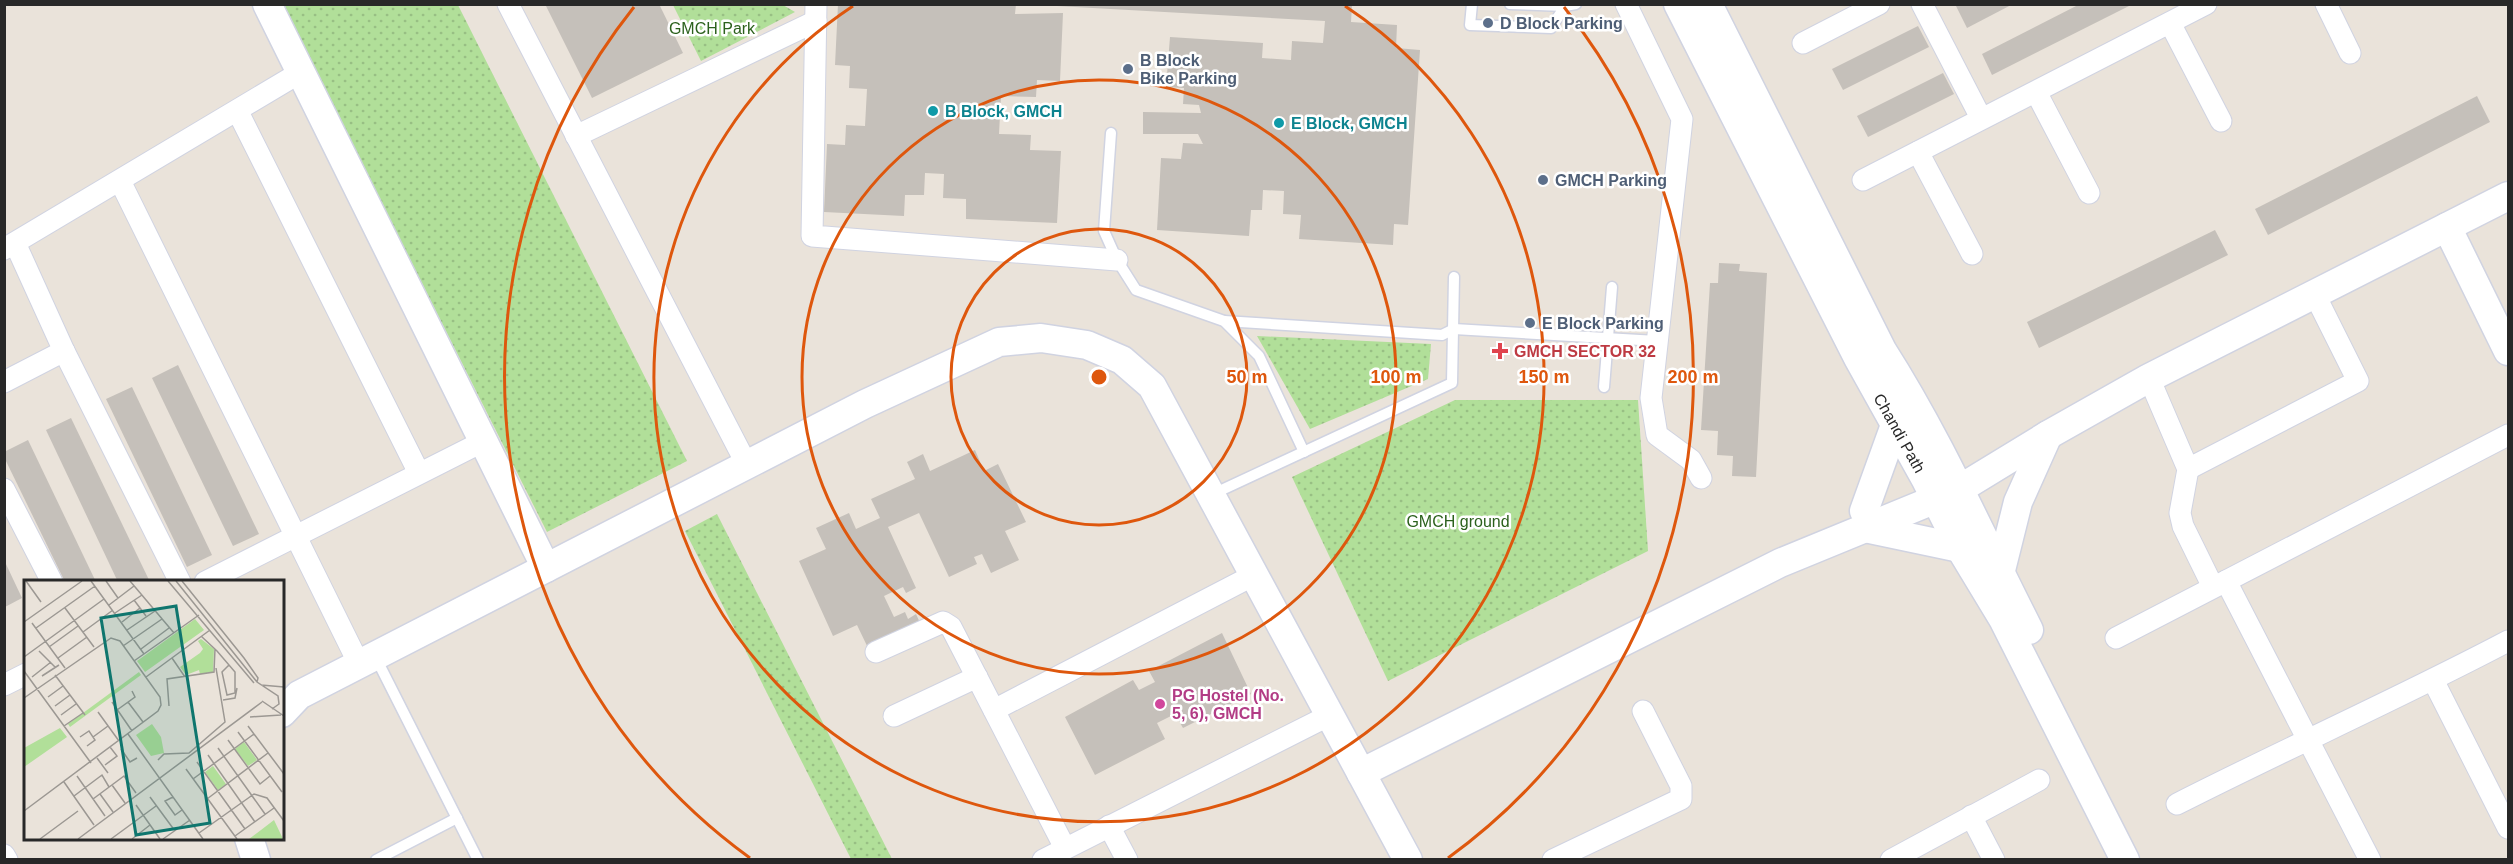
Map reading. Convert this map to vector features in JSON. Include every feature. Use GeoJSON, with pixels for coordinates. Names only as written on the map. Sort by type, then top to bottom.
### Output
{"type":"FeatureCollection","features":[{"type":"Feature","properties":{"kind":"street"},"geometry":{"type":"LineString","coordinates":[[267,4],[546,568]]}},
{"type":"Feature","properties":{"kind":"street"},"geometry":{"type":"LineString","coordinates":[[508,4],[747,465]]}},
{"type":"Feature","properties":{"kind":"street"},"geometry":{"type":"LineString","coordinates":[[1626,4],[1682,120],[1651,398],[1657,435],[1691,460],[1701,478]]}},
{"type":"Feature","properties":{"kind":"street","name":"Chandi Path"},"geometry":{"type":"LineString","coordinates":[[1678,4],[1858,358],[1895,425],[1942,485],[2001,570],[2145,860]]}},
{"type":"Feature","properties":{"kind":"street","name":"Chandi Path"},"geometry":{"type":"LineString","coordinates":[[1708,4],[1882,350],[1906,388],[1942,485],[1960,548],[2003,619],[2125,860]]}},
{"type":"Feature","properties":{"kind":"street"},"geometry":{"type":"LineString","coordinates":[[1803,43],[1879,4]]}},
{"type":"Feature","properties":{"kind":"street"},"geometry":{"type":"LineString","coordinates":[[1922,4],[1981,118]]}},
{"type":"Feature","properties":{"kind":"street"},"geometry":{"type":"LineString","coordinates":[[1863,180],[2206,4]]}},
{"type":"Feature","properties":{"kind":"street"},"geometry":{"type":"LineString","coordinates":[[2326,4],[2350,53]]}},
{"type":"Feature","properties":{"kind":"street"},"geometry":{"type":"LineString","coordinates":[[576,136],[816,13],[812,236],[1117,260]]}},
{"type":"Feature","properties":{"kind":"street"},"geometry":{"type":"LineString","coordinates":[[2170,23],[2220,121]]}},
{"type":"Feature","properties":{"kind":"street"},"geometry":{"type":"LineString","coordinates":[[179,580],[10,246],[238,112],[301,72]]}},
{"type":"Feature","properties":{"kind":"street"},"geometry":{"type":"LineString","coordinates":[[2036,92],[2090,193]]}},
{"type":"Feature","properties":{"kind":"street"},"geometry":{"type":"LineString","coordinates":[[238,112],[419,473]]}},
{"type":"Feature","properties":{"kind":"street"},"geometry":{"type":"LineString","coordinates":[[1918,152],[1972,254]]}},
{"type":"Feature","properties":{"kind":"street"},"geometry":{"type":"LineString","coordinates":[[120,181],[296,536],[367,660]]}},
{"type":"Feature","properties":{"kind":"street"},"geometry":{"type":"LineString","coordinates":[[1361,773],[1865,520],[2048,435],[2149,378],[2508,196]]}},
{"type":"Feature","properties":{"kind":"street"},"geometry":{"type":"LineString","coordinates":[[2447,227],[2508,351]]}},
{"type":"Feature","properties":{"kind":"street"},"geometry":{"type":"LineString","coordinates":[[2188,469],[2358,381],[2314,293]]}},
{"type":"Feature","properties":{"kind":"street"},"geometry":{"type":"LineString","coordinates":[[284,711],[299,695],[865,404],[999,342],[1041,339],[1087,345],[1122,360],[1152,386],[1408,860]]}},
{"type":"Feature","properties":{"kind":"street"},"geometry":{"type":"LineString","coordinates":[[4,382],[64,351]]}},
{"type":"Feature","properties":{"kind":"street"},"geometry":{"type":"LineString","coordinates":[[2149,378],[2188,469],[2180,513],[2183,526],[2308,738],[2370,860]]}},
{"type":"Feature","properties":{"kind":"street"},"geometry":{"type":"LineString","coordinates":[[1865,520],[1895,425]]}},
{"type":"Feature","properties":{"kind":"street"},"geometry":{"type":"LineString","coordinates":[[2001,570],[2018,502],[2048,435]]}},
{"type":"Feature","properties":{"kind":"street"},"geometry":{"type":"LineString","coordinates":[[2116,638],[2508,435]]}},
{"type":"Feature","properties":{"kind":"street"},"geometry":{"type":"LineString","coordinates":[[209,580],[482,441]]}},
{"type":"Feature","properties":{"kind":"street"},"geometry":{"type":"LineString","coordinates":[[4,489],[51,580]]}},
{"type":"Feature","properties":{"kind":"street"},"geometry":{"type":"LineString","coordinates":[[1865,520],[1960,548]]}},
{"type":"Feature","properties":{"kind":"street"},"geometry":{"type":"LineString","coordinates":[[994,710],[1254,575]]}},
{"type":"Feature","properties":{"kind":"street"},"geometry":{"type":"LineString","coordinates":[[876,652],[943,622],[951,627],[1065,848]]}},
{"type":"Feature","properties":{"kind":"street"},"geometry":{"type":"LineString","coordinates":[[2177,804],[2308,738],[2433,680],[2508,641]]}},
{"type":"Feature","properties":{"kind":"street"},"geometry":{"type":"LineString","coordinates":[[4,684],[24,675]]}},
{"type":"Feature","properties":{"kind":"street"},"geometry":{"type":"LineString","coordinates":[[894,716],[977,677]]}},
{"type":"Feature","properties":{"kind":"street"},"geometry":{"type":"LineString","coordinates":[[2433,680],[2508,828]]}},
{"type":"Feature","properties":{"kind":"street"},"geometry":{"type":"LineString","coordinates":[[1553,860],[1595,851],[1681,799],[1681,786],[1642,711]]}},
{"type":"Feature","properties":{"kind":"street"},"geometry":{"type":"LineString","coordinates":[[1043,860],[1330,714]]}},
{"type":"Feature","properties":{"kind":"street"},"geometry":{"type":"LineString","coordinates":[[1891,860],[1914,854],[1971,816],[2039,780]]}},
{"type":"Feature","properties":{"kind":"street"},"geometry":{"type":"LineString","coordinates":[[1971,816],[1994,860]]}},
{"type":"Feature","properties":{"kind":"street"},"geometry":{"type":"LineString","coordinates":[[1109,826],[1127,860]]}},
{"type":"Feature","properties":{"kind":"street"},"geometry":{"type":"LineString","coordinates":[[250,840],[256,860]]}},
{"type":"Feature","properties":{"kind":"street"},"geometry":{"type":"LineString","coordinates":[[4,855],[7,860]]}},
{"type":"Feature","properties":{"kind":"lane"},"geometry":{"type":"LineString","coordinates":[[1472,4],[1470,25],[1551,28],[1571,5]]}},
{"type":"Feature","properties":{"kind":"lane"},"geometry":{"type":"LineString","coordinates":[[1510,4],[1571,5]]}},
{"type":"Feature","properties":{"kind":"lane"},"geometry":{"type":"LineString","coordinates":[[1111,133],[1104,231],[1117,260],[1136,290],[1224,321],[1442,335],[1454,329],[1657,341]]}},
{"type":"Feature","properties":{"kind":"lane"},"geometry":{"type":"LineString","coordinates":[[1211,495],[1452,382],[1454,277]]}},
{"type":"Feature","properties":{"kind":"lane"},"geometry":{"type":"LineString","coordinates":[[1604,387],[1612,287]]}},
{"type":"Feature","properties":{"kind":"lane"},"geometry":{"type":"LineString","coordinates":[[1224,321],[1259,356],[1304,452]]}},
{"type":"Feature","properties":{"kind":"lane"},"geometry":{"type":"LineString","coordinates":[[367,660],[457,818],[478,860]]}},
{"type":"Feature","properties":{"kind":"lane"},"geometry":{"type":"LineString","coordinates":[[376,860],[457,818]]}},
{"type":"Feature","properties":{"kind":"green space"},"geometry":{"type":"Polygon","coordinates":[[[282,5],[458,5],[687,461],[547,532],[282,5]]]}},
{"type":"Feature","properties":{"kind":"green space","name":"GMCH Park"},"geometry":{"type":"Polygon","coordinates":[[[673,5],[783,5],[795,12],[701,61],[673,5]]]}},
{"type":"Feature","properties":{"kind":"green space"},"geometry":{"type":"Polygon","coordinates":[[[1257,336],[1431,344],[1428,379],[1310,429],[1257,336]]]}},
{"type":"Feature","properties":{"kind":"green space","name":"GMCH ground"},"geometry":{"type":"Polygon","coordinates":[[[1455,400],[1638,400],[1648,551],[1388,681],[1292,477],[1455,400]]]}},
{"type":"Feature","properties":{"kind":"green space"},"geometry":{"type":"Polygon","coordinates":[[[717,514],[892,859],[851,859],[685,531],[717,514]]]}},
{"type":"Feature","properties":{"kind":"building"},"geometry":{"type":"Polygon","coordinates":[[[545,4],[659,4],[683,53],[592,98],[545,4]]]}},
{"type":"Feature","properties":{"kind":"building","name":"B Block, GMCH"},"geometry":{"type":"Polygon","coordinates":[[[838,4],[1016,4],[1015,14],[1063,13],[1060,81],[1037,80],[1036,97],[1001,96],[999,134],[1031,135],[1030,150],[1061,151],[1057,223],[966,219],[966,199],[943,198],[944,174],[925,173],[924,195],[905,195],[904,216],[824,212],[827,144],[845,145],[846,125],[865,126],[867,89],[849,88],[850,66],[835,65],[838,4]]]}},
{"type":"Feature","properties":{"kind":"building"},"geometry":{"type":"Polygon","coordinates":[[[1960,4],[2013,4],[1967,28],[1956,6],[1960,4]]]}},
{"type":"Feature","properties":{"kind":"building"},"geometry":{"type":"Polygon","coordinates":[[[2080,4],[2133,4],[1992,75],[1982,54],[2080,4]]]}},
{"type":"Feature","properties":{"kind":"building","name":"E Block, GMCH"},"geometry":{"type":"Polygon","coordinates":[[[1057,5],[1352,5],[1351,22],[1397,25],[1396,48],[1420,50],[1408,225],[1394,224],[1393,245],[1299,239],[1301,215],[1283,214],[1284,191],[1263,190],[1262,210],[1251,210],[1249,236],[1157,230],[1161,158],[1181,159],[1183,143],[1203,144],[1198,134],[1143,134],[1143,112],[1201,113],[1199,105],[1183,104],[1184,88],[1166,87],[1170,37],[1263,43],[1262,58],[1291,60],[1292,41],[1323,43],[1325,21],[1057,5]]]}},
{"type":"Feature","properties":{"kind":"building"},"geometry":{"type":"Polygon","coordinates":[[[1918,26],[1929,47],[1843,90],[1832,69],[1918,26]]]}},
{"type":"Feature","properties":{"kind":"building"},"geometry":{"type":"Polygon","coordinates":[[[1943,73],[1954,94],[1868,137],[1857,116],[1943,73]]]}},
{"type":"Feature","properties":{"kind":"building"},"geometry":{"type":"Polygon","coordinates":[[[2477,96],[2490,122],[2268,235],[2255,209],[2477,96]]]}},
{"type":"Feature","properties":{"kind":"building"},"geometry":{"type":"Polygon","coordinates":[[[2215,230],[2228,255],[2039,348],[2027,322],[2215,230]]]}},
{"type":"Feature","properties":{"kind":"building"},"geometry":{"type":"Polygon","coordinates":[[[1719,263],[1740,264],[1739,271],[1767,273],[1756,477],[1732,476],[1733,456],[1717,455],[1718,431],[1701,430],[1710,283],[1718,283],[1719,263]]]}},
{"type":"Feature","properties":{"kind":"building"},"geometry":{"type":"Polygon","coordinates":[[[178,365],[259,534],[233,546],[152,378],[178,365]]]}},
{"type":"Feature","properties":{"kind":"building"},"geometry":{"type":"Polygon","coordinates":[[[132,387],[212,555],[187,567],[106,399],[132,387]]]}},
{"type":"Feature","properties":{"kind":"building"},"geometry":{"type":"Polygon","coordinates":[[[71,418],[149,580],[117,580],[46,430],[71,418]]]}},
{"type":"Feature","properties":{"kind":"building"},"geometry":{"type":"Polygon","coordinates":[[[28,440],[95,580],[64,580],[4,457],[4,452],[28,440]]]}},
{"type":"Feature","properties":{"kind":"building"},"geometry":{"type":"Polygon","coordinates":[[[975,450],[984,471],[998,464],[1026,522],[1005,531],[1019,560],[991,573],[982,554],[974,557],[977,564],[949,577],[919,513],[888,527],[916,588],[906,593],[903,587],[884,596],[894,617],[905,612],[908,619],[916,614],[921,625],[869,650],[857,625],[833,636],[799,561],[826,549],[816,528],[849,513],[856,529],[880,518],[871,499],[915,479],[907,462],[923,454],[930,471],[975,450]]]}},
{"type":"Feature","properties":{"kind":"building"},"geometry":{"type":"Polygon","coordinates":[[[5,562],[22,598],[5,607],[5,562]]]}},
{"type":"Feature","properties":{"kind":"building","name":"PG Hostel (No. 5, 6), GMCH"},"geometry":{"type":"Polygon","coordinates":[[[1222,633],[1251,694],[1183,728],[1175,714],[1157,723],[1165,739],[1095,775],[1065,717],[1133,680],[1139,690],[1155,682],[1149,671],[1222,633]]]}},
{"type":"Feature","properties":{"kind":"place","name":"D Block Parking"},"geometry":{"type":"Point","coordinates":[1488,23]}},
{"type":"Feature","properties":{"kind":"place","name":"B Block Bike Parking"},"geometry":{"type":"Point","coordinates":[1128,69]}},
{"type":"Feature","properties":{"kind":"place","name":"B Block, GMCH"},"geometry":{"type":"Point","coordinates":[933,111]}},
{"type":"Feature","properties":{"kind":"place","name":"E Block, GMCH"},"geometry":{"type":"Point","coordinates":[1279,123]}},
{"type":"Feature","properties":{"kind":"place","name":"GMCH Parking"},"geometry":{"type":"Point","coordinates":[1543,180]}},
{"type":"Feature","properties":{"kind":"place","name":"E Block Parking"},"geometry":{"type":"Point","coordinates":[1530,323]}},
{"type":"Feature","properties":{"kind":"place","name":"GMCH SECTOR 32"},"geometry":{"type":"Point","coordinates":[1500,351]}},
{"type":"Feature","properties":{"kind":"place","name":"PG Hostel (No. 5, 6), GMCH"},"geometry":{"type":"Point","coordinates":[1160,704]}}]}
